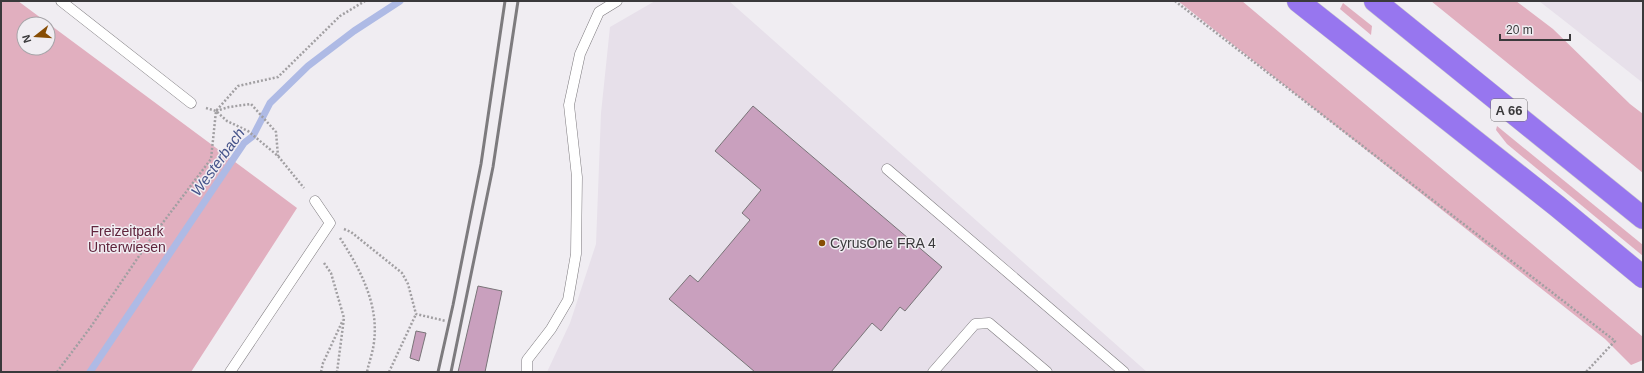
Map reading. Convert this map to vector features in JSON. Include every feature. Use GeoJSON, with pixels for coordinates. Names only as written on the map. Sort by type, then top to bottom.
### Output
{"type":"FeatureCollection","features":[{"type":"Feature","properties":{"kind":"highway"},"geometry":{"type":"LineString","coordinates":[[1298,1],[1557,206],[1643,277]]}},
{"type":"Feature","properties":{"kind":"highway","name":"A 66"},"geometry":{"type":"LineString","coordinates":[[1375,1],[1643,218]]}},
{"type":"Feature","properties":{"kind":"highway"},"geometry":{"type":"LineString","coordinates":[[1557,206],[1643,294]]}},
{"type":"Feature","properties":{"kind":"lane"},"geometry":{"type":"LineString","coordinates":[[61,1],[191,103]]}},
{"type":"Feature","properties":{"kind":"lane"},"geometry":{"type":"LineString","coordinates":[[527,372],[528,360],[551,329],[568,300],[576,254],[577,177],[569,105],[580,54],[598,12],[617,1]]}},
{"type":"Feature","properties":{"kind":"lane"},"geometry":{"type":"LineString","coordinates":[[887,169],[1124,372]]}},
{"type":"Feature","properties":{"kind":"lane"},"geometry":{"type":"LineString","coordinates":[[230,372],[330,223],[315,201]]}},
{"type":"Feature","properties":{"kind":"lane"},"geometry":{"type":"LineString","coordinates":[[933,372],[975,324],[989,323],[1047,372]]}},
{"type":"Feature","properties":{"kind":"path"},"geometry":{"type":"LineString","coordinates":[[57,372],[90,328],[152,237],[211,159],[216,112],[238,86],[278,77],[340,16],[365,1]]}},
{"type":"Feature","properties":{"kind":"path"},"geometry":{"type":"LineString","coordinates":[[1175,1],[1615,341],[1586,372]]}},
{"type":"Feature","properties":{"kind":"path"},"geometry":{"type":"LineString","coordinates":[[216,112],[229,107],[251,104],[276,132],[278,156]]}},
{"type":"Feature","properties":{"kind":"path"},"geometry":{"type":"LineString","coordinates":[[216,112],[227,121],[248,131],[278,156],[315,201]]}},
{"type":"Feature","properties":{"kind":"path"},"geometry":{"type":"LineString","coordinates":[[330,223],[351,232],[402,273],[408,284],[416,314],[389,372]]}},
{"type":"Feature","properties":{"kind":"path"},"geometry":{"type":"LineString","coordinates":[[341,240],[363,278],[371,302],[375,323],[374,342],[367,372]]}},
{"type":"Feature","properties":{"kind":"path"},"geometry":{"type":"LineString","coordinates":[[313,248],[331,273],[344,318],[337,372]]}},
{"type":"Feature","properties":{"kind":"path"},"geometry":{"type":"LineString","coordinates":[[416,314],[446,321]]}},
{"type":"Feature","properties":{"kind":"path"},"geometry":{"type":"LineString","coordinates":[[321,372],[323,363],[344,318]]}},
{"type":"Feature","properties":{"kind":"shaded area"},"geometry":{"type":"Polygon","coordinates":[[[655,1],[729,1],[1147,372],[547,372],[570,323],[596,244],[601,113],[610,27],[655,1]]]}},
{"type":"Feature","properties":{"kind":"shaded area"},"geometry":{"type":"Polygon","coordinates":[[[1539,1],[1643,1],[1643,83],[1566,22],[1539,1]]]}},
{"type":"Feature","properties":{"kind":"green space","name":"Freizeitpark Unterwiesen"},"geometry":{"type":"Polygon","coordinates":[[[1,1],[18,1],[38,16],[16,16],[16,56],[56,56],[56,29],[297,208],[191,372],[1,372],[1,1]]]}},
{"type":"Feature","properties":{"kind":"green space"},"geometry":{"type":"Polygon","coordinates":[[[1178,1],[1242,1],[1643,337],[1643,360],[1631,365],[1605,339],[1178,1]]]}},
{"type":"Feature","properties":{"kind":"green space"},"geometry":{"type":"Polygon","coordinates":[[[1431,1],[1516,1],[1553,29],[1630,104],[1643,114],[1643,173],[1431,1]]]}},
{"type":"Feature","properties":{"kind":"green space"},"geometry":{"type":"Polygon","coordinates":[[[1343,3],[1372,26],[1371,35],[1340,9],[1343,3]]]}},
{"type":"Feature","properties":{"kind":"green space"},"geometry":{"type":"Polygon","coordinates":[[[1497,126],[1643,245],[1643,256],[1507,144],[1496,130],[1497,126]]]}},
{"type":"Feature","properties":{"kind":"building","name":"CyrusOne FRA 4"},"geometry":{"type":"Polygon","coordinates":[[[753,106],[942,267],[905,311],[900,307],[881,331],[872,323],[831,372],[755,372],[669,299],[690,275],[698,282],[750,220],[742,213],[761,190],[715,151],[753,106]]]}},
{"type":"Feature","properties":{"kind":"building"},"geometry":{"type":"Polygon","coordinates":[[[478,286],[502,291],[485,372],[458,372],[478,286]]]}},
{"type":"Feature","properties":{"kind":"building"},"geometry":{"type":"Polygon","coordinates":[[[416,331],[426,333],[419,361],[410,358],[416,331]]]}},
{"type":"Feature","properties":{"kind":"waterway","name":"Westerbach"},"geometry":{"type":"LineString","coordinates":[[90,372],[244,143],[253,136],[270,103],[308,66],[354,31],[400,1]]}},
{"type":"Feature","properties":{"kind":"railway"},"geometry":{"type":"LineString","coordinates":[[438,372],[481,164],[505,1]]}},
{"type":"Feature","properties":{"kind":"railway"},"geometry":{"type":"LineString","coordinates":[[451,372],[493,167],[518,1]]}},
{"type":"Feature","properties":{"kind":"place","name":"CyrusOne FRA 4"},"geometry":{"type":"Point","coordinates":[822,243]}}]}
